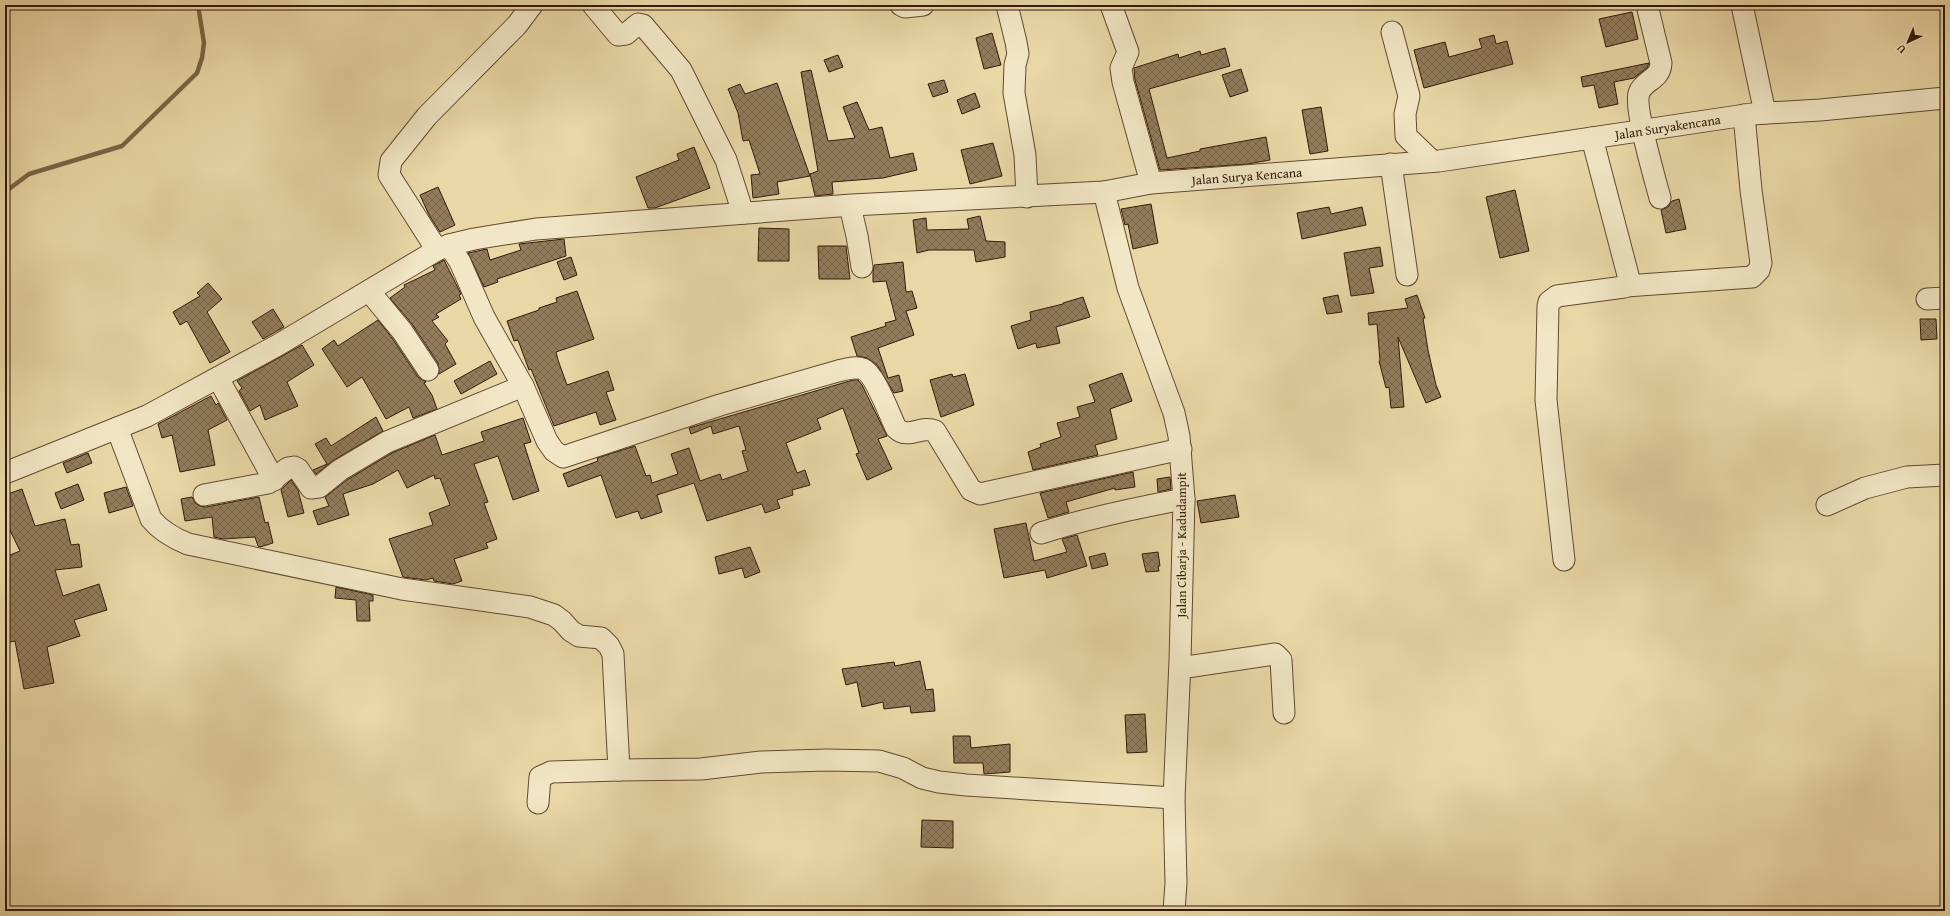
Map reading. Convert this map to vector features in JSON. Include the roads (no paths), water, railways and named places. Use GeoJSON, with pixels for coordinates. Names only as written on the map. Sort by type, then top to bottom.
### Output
{"type":"FeatureCollection","features":[{"type":"Feature","properties":{"kind":"street"},"geometry":{"type":"LineString","coordinates":[[532,5],[517,25],[427,116],[391,161],[389,175],[443,247],[460,262],[484,316],[523,386],[546,441],[554,451],[563,456],[720,405],[838,370],[855,368],[863,369],[871,375],[896,428],[900,433],[907,434],[929,429],[935,431],[971,490],[980,494],[1181,449]]}},
{"type":"Feature","properties":{"kind":"street"},"geometry":{"type":"LineString","coordinates":[[593,5],[618,34],[626,34],[638,24],[643,25],[681,70],[726,160],[743,213]]}},
{"type":"Feature","properties":{"kind":"street"},"geometry":{"type":"LineString","coordinates":[[901,5],[905,7],[923,5]]}},
{"type":"Feature","properties":{"kind":"street"},"geometry":{"type":"LineString","coordinates":[[1007,5],[1018,54],[1014,75],[1014,93],[1025,155],[1027,197]]}},
{"type":"Feature","properties":{"kind":"street"},"geometry":{"type":"LineString","coordinates":[[1112,5],[1128,52],[1121,68],[1123,82],[1151,183]]}},
{"type":"Feature","properties":{"kind":"street"},"geometry":{"type":"LineString","coordinates":[[1647,5],[1661,63],[1659,74],[1642,87],[1638,99],[1643,130],[1660,198]]}},
{"type":"Feature","properties":{"kind":"street"},"geometry":{"type":"LineString","coordinates":[[1742,5],[1766,113]]}},
{"type":"Feature","properties":{"kind":"street"},"geometry":{"type":"LineString","coordinates":[[1392,32],[1409,96],[1405,114],[1406,136],[1432,161]]}},
{"type":"Feature","properties":{"kind":"street","name":"Jalan Suryakencana"},"geometry":{"type":"LineString","coordinates":[[1391,164],[1432,161],[1744,115],[1820,110],[1945,98]]}},
{"type":"Feature","properties":{"kind":"street"},"geometry":{"type":"LineString","coordinates":[[1564,560],[1546,400],[1549,302],[1557,296],[1626,286],[1752,277],[1759,270],[1761,262],[1751,190],[1744,115]]}},
{"type":"Feature","properties":{"kind":"street"},"geometry":{"type":"LineString","coordinates":[[1592,138],[1628,274],[1628,283],[1626,286]]}},
{"type":"Feature","properties":{"kind":"street"},"geometry":{"type":"LineString","coordinates":[[1391,164],[1408,275]]}},
{"type":"Feature","properties":{"kind":"street","name":"Jalan Surya Kencana"},"geometry":{"type":"LineString","coordinates":[[443,247],[536,229],[850,206],[1104,192],[1151,183],[1391,164]]}},
{"type":"Feature","properties":{"kind":"street","name":"Jalan Cibarja - Kadudampit"},"geometry":{"type":"LineString","coordinates":[[1104,192],[1128,288],[1174,413],[1181,449],[1184,499],[1180,668],[1174,798],[1176,883],[1174,911]]}},
{"type":"Feature","properties":{"kind":"street"},"geometry":{"type":"LineString","coordinates":[[850,206],[862,267]]}},
{"type":"Feature","properties":{"kind":"street"},"geometry":{"type":"LineString","coordinates":[[5,473],[147,416],[278,345],[443,247]]}},
{"type":"Feature","properties":{"kind":"street"},"geometry":{"type":"LineString","coordinates":[[369,291],[402,331],[428,370]]}},
{"type":"Feature","properties":{"kind":"street"},"geometry":{"type":"LineString","coordinates":[[218,378],[274,480]]}},
{"type":"Feature","properties":{"kind":"street"},"geometry":{"type":"LineString","coordinates":[[204,495],[274,480],[288,468],[294,467],[298,469],[311,488],[319,487],[340,470],[387,442],[523,386]]}},
{"type":"Feature","properties":{"kind":"street"},"geometry":{"type":"LineString","coordinates":[[117,428],[151,519],[158,527],[172,537],[188,544],[402,589],[530,607],[554,615],[571,631],[579,636],[601,638],[609,646],[612,654],[619,770]]}},
{"type":"Feature","properties":{"kind":"street"},"geometry":{"type":"LineString","coordinates":[[1827,504],[1865,488],[1900,479],[1945,475]]}},
{"type":"Feature","properties":{"kind":"street"},"geometry":{"type":"LineString","coordinates":[[1041,533],[1096,517],[1184,499]]}},
{"type":"Feature","properties":{"kind":"street"},"geometry":{"type":"LineString","coordinates":[[1180,668],[1275,654],[1281,660],[1284,713]]}},
{"type":"Feature","properties":{"kind":"street"},"geometry":{"type":"LineString","coordinates":[[538,803],[540,777],[551,772],[701,769],[761,762],[826,760],[879,761],[903,768],[922,778],[960,785],[1174,798]]}},
{"type":"Feature","properties":{"kind":"waterway"},"geometry":{"type":"LineString","coordinates":[[5,192],[29,174],[122,146],[197,73],[202,58],[204,43],[198,5]]}}]}
